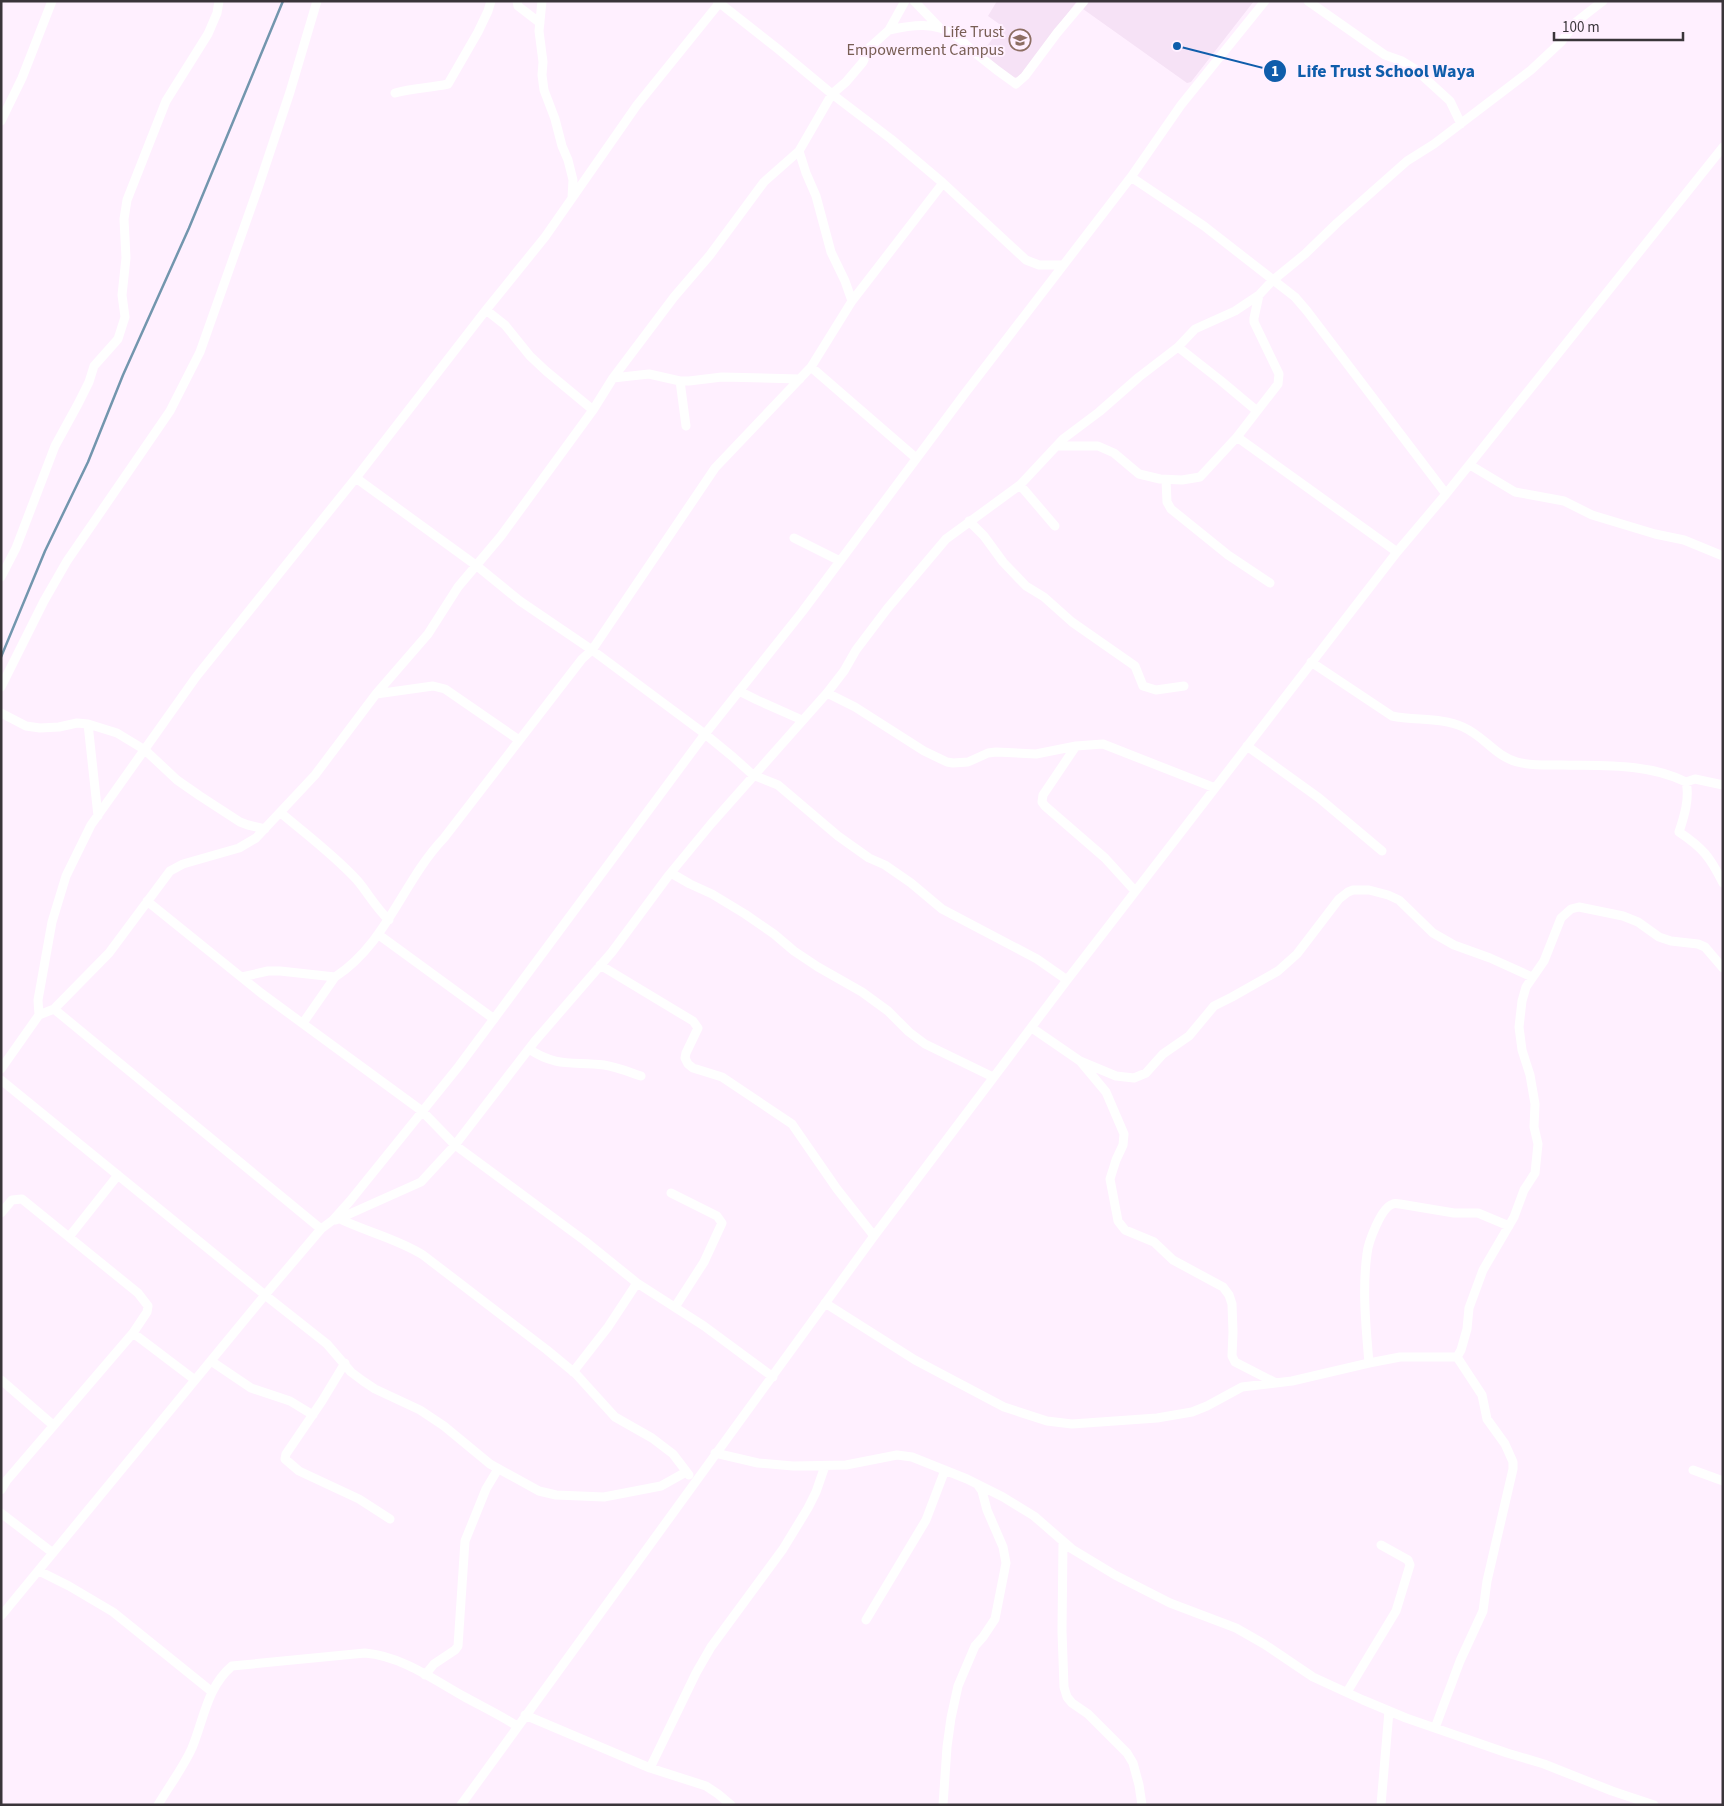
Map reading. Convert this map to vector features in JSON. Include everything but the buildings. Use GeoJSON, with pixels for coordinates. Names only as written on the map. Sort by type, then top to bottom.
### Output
{"type":"FeatureCollection","features":[{"type":"Feature","properties":{"kind":"street"},"geometry":{"type":"LineString","coordinates":[[1,121],[22,78],[52,1]]}},
{"type":"Feature","properties":{"kind":"street"},"geometry":{"type":"LineString","coordinates":[[1,577],[16,548],[55,446],[82,397],[94,366],[118,339],[125,317],[122,295],[126,258],[124,219],[127,200],[166,101],[208,34],[217,13],[219,1]]}},
{"type":"Feature","properties":{"kind":"street"},"geometry":{"type":"LineString","coordinates":[[1,687],[44,601],[67,561],[170,410],[200,352],[290,92],[317,1]]}},
{"type":"Feature","properties":{"kind":"street"},"geometry":{"type":"LineString","coordinates":[[395,93],[413,88],[428,88],[448,84],[478,32],[488,11],[490,1]]}},
{"type":"Feature","properties":{"kind":"street"},"geometry":{"type":"LineString","coordinates":[[517,1],[518,6],[540,23]]}},
{"type":"Feature","properties":{"kind":"street"},"geometry":{"type":"LineString","coordinates":[[542,1],[539,41],[543,62],[544,90],[555,119],[573,180],[572,198]]}},
{"type":"Feature","properties":{"kind":"street"},"geometry":{"type":"LineString","coordinates":[[1,1069],[39,1015],[54,1009],[109,953],[170,871],[239,848],[256,838],[316,775],[376,694],[428,634],[458,587],[501,536],[593,410],[614,378],[764,182],[799,151],[832,94],[846,82],[863,62],[869,48],[889,30],[905,1]]}},
{"type":"Feature","properties":{"kind":"street"},"geometry":{"type":"LineString","coordinates":[[914,1],[940,27],[955,35],[998,72],[1016,84],[1025,76],[1084,1]]}},
{"type":"Feature","properties":{"kind":"street"},"geometry":{"type":"LineString","coordinates":[[337,1219],[459,1066],[704,734],[802,612],[916,458],[1131,177],[1181,105],[1265,1]]}},
{"type":"Feature","properties":{"kind":"street"},"geometry":{"type":"LineString","coordinates":[[1308,1],[1385,55],[1402,60],[1420,74],[1450,101],[1461,124]]}},
{"type":"Feature","properties":{"kind":"street"},"geometry":{"type":"LineString","coordinates":[[1,1616],[321,1229],[362,1207],[421,1182],[455,1145],[529,1049],[612,952],[671,873],[753,775],[827,693],[844,671],[856,650],[946,538],[1020,485],[1058,446],[1139,377],[1178,348],[1195,329],[1234,311],[1259,295],[1272,281],[1305,254],[1337,223],[1407,162],[1461,124],[1531,70],[1556,47],[1576,22],[1603,1]]}},
{"type":"Feature","properties":{"kind":"street"},"geometry":{"type":"LineString","coordinates":[[39,1015],[38,1000],[52,922],[66,876],[91,825],[196,677],[356,478],[545,237],[637,105],[719,2],[832,94],[891,138],[1026,260],[1039,265],[1062,265]]}},
{"type":"Feature","properties":{"kind":"street"},"geometry":{"type":"LineString","coordinates":[[889,30],[911,25],[940,27]]}},
{"type":"Feature","properties":{"kind":"street"},"geometry":{"type":"LineString","coordinates":[[461,1805],[715,1453],[993,1077],[1397,552],[1470,465],[1723,147]]}},
{"type":"Feature","properties":{"kind":"street"},"geometry":{"type":"LineString","coordinates":[[799,151],[816,196],[831,252],[852,301]]}},
{"type":"Feature","properties":{"kind":"street"},"geometry":{"type":"LineString","coordinates":[[1131,177],[1204,226],[1294,297],[1307,311],[1446,494]]}},
{"type":"Feature","properties":{"kind":"street"},"geometry":{"type":"LineString","coordinates":[[303,1023],[335,977],[379,935],[429,853],[444,838],[582,659],[592,650],[715,468],[811,367],[852,301],[943,183]]}},
{"type":"Feature","properties":{"kind":"street"},"geometry":{"type":"LineString","coordinates":[[1058,446],[1098,446],[1114,453],[1139,474],[1166,480],[1200,477],[1237,436],[1280,379],[1254,322],[1259,295]]}},
{"type":"Feature","properties":{"kind":"street"},"geometry":{"type":"LineString","coordinates":[[486,310],[504,325],[530,356],[593,410]]}},
{"type":"Feature","properties":{"kind":"street"},"geometry":{"type":"LineString","coordinates":[[1178,348],[1257,411]]}},
{"type":"Feature","properties":{"kind":"street"},"geometry":{"type":"LineString","coordinates":[[811,367],[916,458]]}},
{"type":"Feature","properties":{"kind":"street"},"geometry":{"type":"LineString","coordinates":[[614,378],[649,374],[680,381],[722,377],[800,379]]}},
{"type":"Feature","properties":{"kind":"street"},"geometry":{"type":"LineString","coordinates":[[680,381],[686,426]]}},
{"type":"Feature","properties":{"kind":"street"},"geometry":{"type":"LineString","coordinates":[[1237,436],[1397,552]]}},
{"type":"Feature","properties":{"kind":"street"},"geometry":{"type":"LineString","coordinates":[[1470,465],[1515,492],[1564,501],[1592,515],[1655,534],[1684,540],[1723,556]]}},
{"type":"Feature","properties":{"kind":"street"},"geometry":{"type":"LineString","coordinates":[[356,478],[477,566],[520,601],[592,650],[734,757],[753,775],[778,785],[838,836],[868,858],[885,865],[911,883],[942,909],[1037,959],[1067,980]]}},
{"type":"Feature","properties":{"kind":"street"},"geometry":{"type":"LineString","coordinates":[[1166,480],[1167,502],[1171,509],[1228,555],[1270,583]]}},
{"type":"Feature","properties":{"kind":"street"},"geometry":{"type":"LineString","coordinates":[[1020,485],[1055,526]]}},
{"type":"Feature","properties":{"kind":"street"},"geometry":{"type":"LineString","coordinates":[[968,521],[984,536],[1003,562],[1026,586],[1044,597],[1072,622],[1135,666],[1144,686],[1156,690],[1184,686]]}},
{"type":"Feature","properties":{"kind":"street"},"geometry":{"type":"LineString","coordinates":[[794,538],[840,562]]}},
{"type":"Feature","properties":{"kind":"street"},"geometry":{"type":"LineString","coordinates":[[1311,662],[1392,716],[1405,719],[1435,720],[1463,726],[1486,742],[1498,754],[1517,762],[1537,765],[1632,767],[1686,782],[1695,779],[1723,785]]}},
{"type":"Feature","properties":{"kind":"street"},"geometry":{"type":"LineString","coordinates":[[376,694],[432,686],[440,687],[519,740]]}},
{"type":"Feature","properties":{"kind":"street"},"geometry":{"type":"LineString","coordinates":[[740,691],[802,720]]}},
{"type":"Feature","properties":{"kind":"street"},"geometry":{"type":"LineString","coordinates":[[827,693],[855,707],[924,751],[947,762],[968,762],[988,753],[996,752],[1036,754],[1076,746],[1103,744],[1215,788]]}},
{"type":"Feature","properties":{"kind":"street"},"geometry":{"type":"LineString","coordinates":[[1,713],[26,726],[40,728],[59,727],[77,723],[88,724],[117,733],[145,750],[177,780],[216,806],[248,825],[265,829]]}},
{"type":"Feature","properties":{"kind":"street"},"geometry":{"type":"LineString","coordinates":[[88,724],[98,816]]}},
{"type":"Feature","properties":{"kind":"street"},"geometry":{"type":"LineString","coordinates":[[1076,746],[1043,795],[1042,802],[1044,806],[1105,858],[1135,891]]}},
{"type":"Feature","properties":{"kind":"street"},"geometry":{"type":"LineString","coordinates":[[1247,746],[1319,798],[1382,851]]}},
{"type":"Feature","properties":{"kind":"street"},"geometry":{"type":"LineString","coordinates":[[1686,782],[1688,789],[1684,816],[1679,832],[1700,846],[1723,883]]}},
{"type":"Feature","properties":{"kind":"street"},"geometry":{"type":"LineString","coordinates":[[281,813],[339,862],[358,881],[378,910],[388,920]]}},
{"type":"Feature","properties":{"kind":"street"},"geometry":{"type":"LineString","coordinates":[[671,873],[712,894],[745,914],[774,934],[794,951],[862,992],[888,1011],[909,1032],[925,1044],[993,1077]]}},
{"type":"Feature","properties":{"kind":"street"},"geometry":{"type":"LineString","coordinates":[[1032,1028],[1080,1061],[1116,1076],[1134,1078],[1146,1074],[1163,1054],[1189,1036],[1214,1006],[1232,998],[1278,971],[1297,954],[1339,899],[1354,890],[1369,890],[1399,900],[1433,933],[1532,978]]}},
{"type":"Feature","properties":{"kind":"street"},"geometry":{"type":"LineString","coordinates":[[147,901],[242,977],[422,1111],[455,1145],[637,1283],[704,1326],[773,1377]]}},
{"type":"Feature","properties":{"kind":"street"},"geometry":{"type":"LineString","coordinates":[[1457,1357],[1461,1350],[1469,1308],[1483,1270],[1514,1217],[1524,1190],[1535,1173],[1538,1144],[1534,1127],[1535,1104],[1530,1075],[1522,1050],[1519,1027],[1522,1001],[1526,987],[1544,961],[1561,918],[1571,909],[1578,907],[1623,916],[1638,922],[1659,938],[1698,944],[1710,951],[1723,968]]}},
{"type":"Feature","properties":{"kind":"street"},"geometry":{"type":"LineString","coordinates":[[379,935],[494,1019]]}},
{"type":"Feature","properties":{"kind":"street"},"geometry":{"type":"LineString","coordinates":[[600,966],[693,1021],[698,1028],[686,1053],[685,1058],[688,1064],[693,1068],[722,1077],[792,1124],[837,1189],[874,1236]]}},
{"type":"Feature","properties":{"kind":"street"},"geometry":{"type":"LineString","coordinates":[[242,977],[268,971],[335,977]]}},
{"type":"Feature","properties":{"kind":"street"},"geometry":{"type":"LineString","coordinates":[[54,1009],[321,1229]]}},
{"type":"Feature","properties":{"kind":"street"},"geometry":{"type":"LineString","coordinates":[[529,1049],[539,1056],[561,1064],[585,1063],[604,1065],[623,1069],[641,1076]]}},
{"type":"Feature","properties":{"kind":"street"},"geometry":{"type":"LineString","coordinates":[[1080,1061],[1106,1092],[1124,1134],[1123,1145],[1110,1179],[1118,1221],[1125,1230],[1154,1242],[1173,1260],[1223,1287],[1229,1295],[1232,1304],[1232,1356],[1235,1362],[1277,1383]]}},
{"type":"Feature","properties":{"kind":"street"},"geometry":{"type":"LineString","coordinates":[[1,1080],[265,1295],[307,1326],[327,1344],[351,1372],[375,1389],[420,1410],[444,1426],[498,1469],[539,1491],[579,1497],[604,1497],[661,1486],[686,1472]]}},
{"type":"Feature","properties":{"kind":"street"},"geometry":{"type":"LineString","coordinates":[[69,1237],[118,1175]]}},
{"type":"Feature","properties":{"kind":"street"},"geometry":{"type":"LineString","coordinates":[[671,1193],[717,1216],[722,1223],[704,1262],[675,1307]]}},
{"type":"Feature","properties":{"kind":"street"},"geometry":{"type":"LineString","coordinates":[[1,1213],[12,1200],[22,1199],[144,1299],[148,1306],[147,1312],[134,1333],[4,1478],[1,1490]]}},
{"type":"Feature","properties":{"kind":"street"},"geometry":{"type":"LineString","coordinates":[[1369,1363],[1366,1316],[1367,1254],[1379,1219],[1388,1207],[1392,1204],[1400,1204],[1454,1213],[1478,1213],[1509,1226]]}},
{"type":"Feature","properties":{"kind":"street"},"geometry":{"type":"LineString","coordinates":[[337,1219],[411,1247],[423,1255],[573,1372],[615,1416],[652,1438],[673,1454],[686,1472],[696,1480]]}},
{"type":"Feature","properties":{"kind":"street"},"geometry":{"type":"LineString","coordinates":[[573,1372],[608,1327],[637,1283]]}},
{"type":"Feature","properties":{"kind":"street"},"geometry":{"type":"LineString","coordinates":[[825,1303],[915,1360],[1004,1407],[1058,1423],[1072,1424],[1157,1418],[1206,1406],[1242,1387],[1292,1381],[1400,1357],[1457,1357]]}},
{"type":"Feature","properties":{"kind":"street"},"geometry":{"type":"LineString","coordinates":[[134,1333],[195,1380]]}},
{"type":"Feature","properties":{"kind":"street"},"geometry":{"type":"LineString","coordinates":[[1435,1728],[1460,1661],[1483,1611],[1487,1581],[1513,1469],[1513,1462],[1506,1444],[1487,1419],[1482,1395],[1457,1357]]}},
{"type":"Feature","properties":{"kind":"street"},"geometry":{"type":"LineString","coordinates":[[211,1361],[250,1388],[290,1401],[313,1415]]}},
{"type":"Feature","properties":{"kind":"street"},"geometry":{"type":"LineString","coordinates":[[345,1363],[286,1454],[285,1459],[299,1471],[359,1499],[390,1518]]}},
{"type":"Feature","properties":{"kind":"street"},"geometry":{"type":"LineString","coordinates":[[1,1380],[53,1425]]}},
{"type":"Feature","properties":{"kind":"street"},"geometry":{"type":"LineString","coordinates":[[715,1453],[758,1463],[793,1466],[846,1465],[898,1455],[912,1457],[1003,1497],[1034,1516],[1062,1542],[1115,1575],[1170,1603],[1236,1628],[1264,1644],[1313,1677],[1389,1711],[1507,1753],[1544,1764],[1605,1789],[1654,1805]]}},
{"type":"Feature","properties":{"kind":"street"},"geometry":{"type":"LineString","coordinates":[[650,1768],[696,1673],[711,1647],[782,1548],[808,1508],[816,1492],[824,1466]]}},
{"type":"Feature","properties":{"kind":"street"},"geometry":{"type":"LineString","coordinates":[[425,1675],[434,1664],[458,1646],[465,1541],[474,1515],[498,1469]]}},
{"type":"Feature","properties":{"kind":"street"},"geometry":{"type":"LineString","coordinates":[[866,1620],[926,1520],[945,1470]]}},
{"type":"Feature","properties":{"kind":"street"},"geometry":{"type":"LineString","coordinates":[[1694,1470],[1723,1480]]}},
{"type":"Feature","properties":{"kind":"street"},"geometry":{"type":"LineString","coordinates":[[943,1805],[947,1747],[958,1686],[975,1646],[995,1619],[1006,1563],[1003,1546],[987,1510],[982,1491],[977,1484]]}},
{"type":"Feature","properties":{"kind":"street"},"geometry":{"type":"LineString","coordinates":[[1,1513],[53,1553]]}},
{"type":"Feature","properties":{"kind":"street"},"geometry":{"type":"LineString","coordinates":[[1062,1542],[1064,1687],[1072,1703],[1088,1714],[1127,1753],[1133,1763],[1142,1805]]}},
{"type":"Feature","properties":{"kind":"street"},"geometry":{"type":"LineString","coordinates":[[1347,1692],[1396,1611],[1410,1565],[1408,1560],[1381,1545]]}},
{"type":"Feature","properties":{"kind":"street"},"geometry":{"type":"LineString","coordinates":[[39,1571],[113,1612],[211,1691]]}},
{"type":"Feature","properties":{"kind":"street"},"geometry":{"type":"LineString","coordinates":[[158,1805],[191,1750],[203,1720],[211,1691],[224,1673],[232,1666],[366,1653],[380,1654],[399,1661],[517,1726]]}},
{"type":"Feature","properties":{"kind":"street"},"geometry":{"type":"LineString","coordinates":[[1381,1805],[1389,1711]]}},
{"type":"Feature","properties":{"kind":"street"},"geometry":{"type":"LineString","coordinates":[[525,1715],[650,1768],[706,1786],[731,1805]]}},
{"type":"Feature","properties":{"kind":"shaded area","name":"Life Trust Empowerment Campus"},"geometry":{"type":"Polygon","coordinates":[[[997,1],[1077,1],[1019,77],[1012,78],[981,54],[1002,26],[988,16],[997,1]]]}},
{"type":"Feature","properties":{"kind":"shaded area"},"geometry":{"type":"Polygon","coordinates":[[[1089,1],[1254,1],[1191,82],[1187,83],[1083,9],[1089,1]]]}},
{"type":"Feature","properties":{"kind":"waterway"},"geometry":{"type":"LineString","coordinates":[[1,657],[45,551],[88,462],[123,375],[189,228],[283,1]]}},
{"type":"Feature","properties":{"kind":"place","name":"Life Trust Empowerment Campus"},"geometry":{"type":"Point","coordinates":[1020,40]}},
{"type":"Feature","properties":{"kind":"place","name":"Life Trust School Waya"},"geometry":{"type":"Point","coordinates":[1177,46]}}]}
